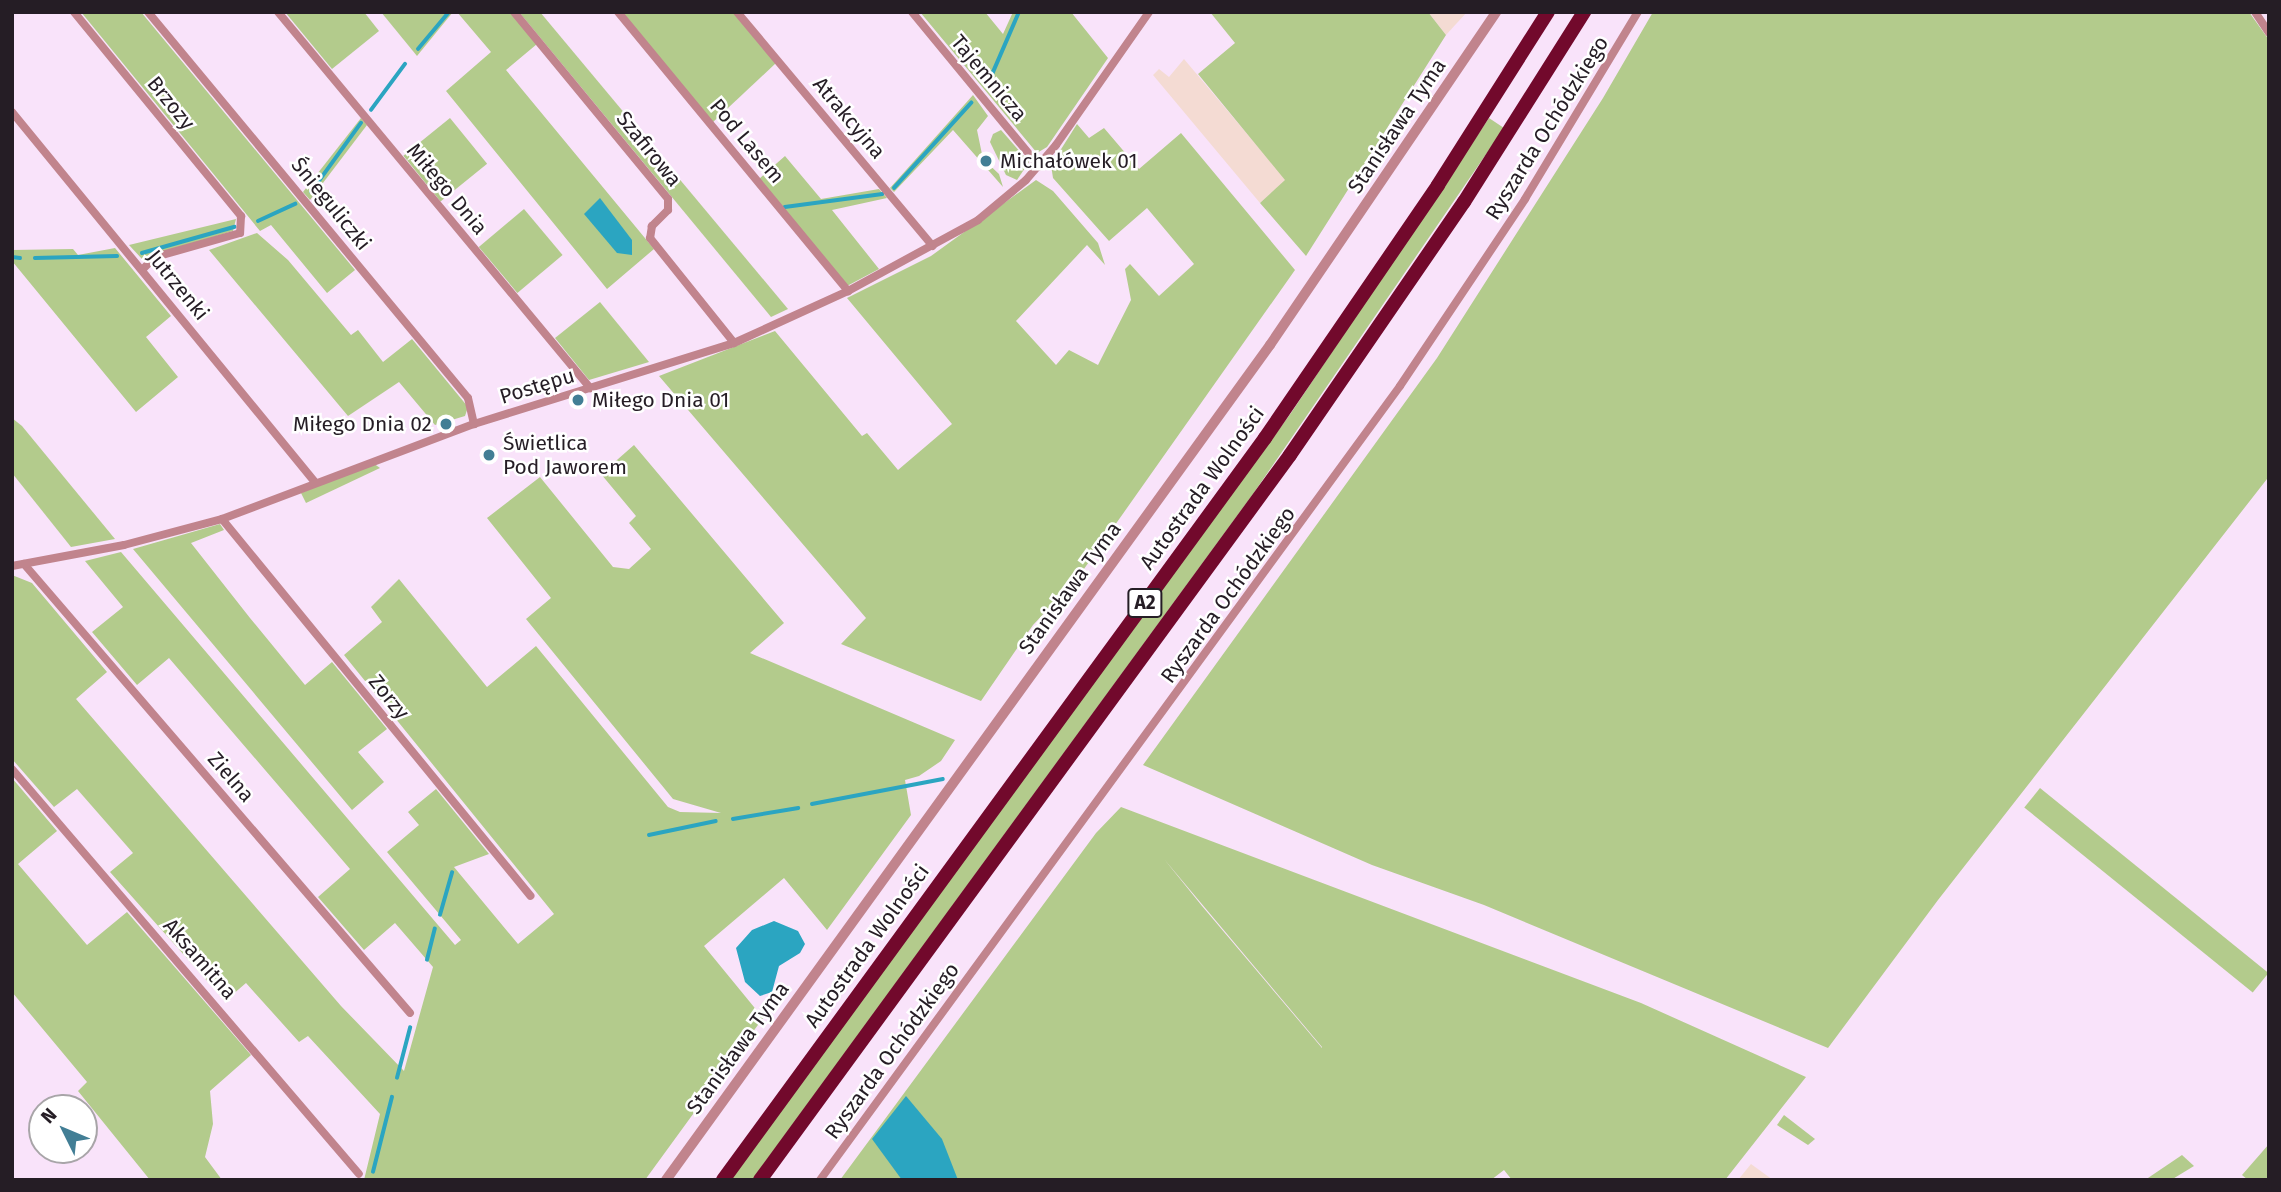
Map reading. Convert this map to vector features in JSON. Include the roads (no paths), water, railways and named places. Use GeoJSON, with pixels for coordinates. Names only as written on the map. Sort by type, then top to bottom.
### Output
{"type":"FeatureCollection","features":[{"type":"Feature","properties":{"kind":"highway","name":"Autostrada Wolności"},"geometry":{"type":"LineString","coordinates":[[723,1180],[1273,426],[1438,185],[1548,12]]}},
{"type":"Feature","properties":{"kind":"highway","name":"A2"},"geometry":{"type":"LineString","coordinates":[[760,1180],[1306,433],[1470,192],[1584,12]]}},
{"type":"Feature","properties":{"kind":"street","name":"Brzozy"},"geometry":{"type":"LineString","coordinates":[[75,12],[241,216],[240,233],[155,257],[143,269]]}},
{"type":"Feature","properties":{"kind":"street","name":"Śnieguliczki"},"geometry":{"type":"LineString","coordinates":[[148,12],[468,398],[474,424]]}},
{"type":"Feature","properties":{"kind":"street","name":"Miłego Dnia"},"geometry":{"type":"LineString","coordinates":[[278,12],[590,388]]}},
{"type":"Feature","properties":{"kind":"street","name":"Szafirowa"},"geometry":{"type":"LineString","coordinates":[[514,12],[668,199],[668,210],[653,226],[650,238],[734,343]]}},
{"type":"Feature","properties":{"kind":"street","name":"Pod Lasem"},"geometry":{"type":"LineString","coordinates":[[618,12],[848,291]]}},
{"type":"Feature","properties":{"kind":"street","name":"Atrakcyjna"},"geometry":{"type":"LineString","coordinates":[[737,12],[933,246]]}},
{"type":"Feature","properties":{"kind":"street","name":"Tajemnicza"},"geometry":{"type":"LineString","coordinates":[[912,12],[1039,166]]}},
{"type":"Feature","properties":{"kind":"street","name":"Postępu"},"geometry":{"type":"LineString","coordinates":[[12,566],[124,545],[222,519],[314,481],[474,424],[734,343],[848,291],[978,220],[1039,166],[1149,12]]}},
{"type":"Feature","properties":{"kind":"street","name":"Stanisława Tyma"},"geometry":{"type":"LineString","coordinates":[[666,1180],[1270,345],[1496,12]]}},
{"type":"Feature","properties":{"kind":"street","name":"Ryszarda Ochódzkiego"},"geometry":{"type":"LineString","coordinates":[[820,1180],[1407,377],[1525,199],[1638,12]]}},
{"type":"Feature","properties":{"kind":"street"},"geometry":{"type":"LineString","coordinates":[[2255,12],[2269,33]]}},
{"type":"Feature","properties":{"kind":"street","name":"Jutrzenki"},"geometry":{"type":"LineString","coordinates":[[12,112],[314,481]]}},
{"type":"Feature","properties":{"kind":"street","name":"Zorzy"},"geometry":{"type":"LineString","coordinates":[[222,519],[531,896]]}},
{"type":"Feature","properties":{"kind":"street","name":"Zielna"},"geometry":{"type":"LineString","coordinates":[[24,564],[410,1013]]}},
{"type":"Feature","properties":{"kind":"street","name":"Aksamitna"},"geometry":{"type":"LineString","coordinates":[[12,769],[359,1174]]}},
{"type":"Feature","properties":{"kind":"water"},"geometry":{"type":"Polygon","coordinates":[[[600,198],[632,240],[632,255],[617,253],[584,214],[600,198]]]}},
{"type":"Feature","properties":{"kind":"water"},"geometry":{"type":"Polygon","coordinates":[[[774,921],[798,931],[805,944],[800,953],[779,966],[772,992],[760,996],[745,982],[736,948],[752,930],[774,921]]]}},
{"type":"Feature","properties":{"kind":"water"},"geometry":{"type":"Polygon","coordinates":[[[906,1096],[942,1139],[958,1180],[902,1180],[872,1139],[906,1096]]]}},
{"type":"Feature","properties":{"kind":"waterway"},"geometry":{"type":"LineString","coordinates":[[418,49],[449,12]]}},
{"type":"Feature","properties":{"kind":"waterway"},"geometry":{"type":"LineString","coordinates":[[987,86],[1019,12]]}},
{"type":"Feature","properties":{"kind":"waterway"},"geometry":{"type":"LineString","coordinates":[[371,110],[405,64]]}},
{"type":"Feature","properties":{"kind":"waterway"},"geometry":{"type":"LineString","coordinates":[[894,188],[971,103]]}},
{"type":"Feature","properties":{"kind":"waterway"},"geometry":{"type":"LineString","coordinates":[[311,192],[361,123]]}},
{"type":"Feature","properties":{"kind":"waterway"},"geometry":{"type":"LineString","coordinates":[[785,207],[882,194]]}},
{"type":"Feature","properties":{"kind":"waterway"},"geometry":{"type":"LineString","coordinates":[[258,221],[295,204]]}},
{"type":"Feature","properties":{"kind":"waterway"},"geometry":{"type":"LineString","coordinates":[[142,253],[234,227]]}},
{"type":"Feature","properties":{"kind":"waterway"},"geometry":{"type":"LineString","coordinates":[[35,258],[117,256]]}},
{"type":"Feature","properties":{"kind":"waterway"},"geometry":{"type":"LineString","coordinates":[[12,257],[20,258]]}},
{"type":"Feature","properties":{"kind":"waterway"},"geometry":{"type":"LineString","coordinates":[[812,804],[943,779]]}},
{"type":"Feature","properties":{"kind":"waterway"},"geometry":{"type":"LineString","coordinates":[[733,819],[798,808]]}},
{"type":"Feature","properties":{"kind":"waterway"},"geometry":{"type":"LineString","coordinates":[[649,835],[716,821]]}},
{"type":"Feature","properties":{"kind":"waterway"},"geometry":{"type":"LineString","coordinates":[[440,915],[452,873]]}},
{"type":"Feature","properties":{"kind":"waterway"},"geometry":{"type":"LineString","coordinates":[[427,960],[435,929]]}},
{"type":"Feature","properties":{"kind":"waterway"},"geometry":{"type":"LineString","coordinates":[[397,1078],[410,1028]]}},
{"type":"Feature","properties":{"kind":"waterway"},"geometry":{"type":"LineString","coordinates":[[373,1172],[392,1097]]}},
{"type":"Feature","properties":{"kind":"place","name":"Michałówek 01"},"geometry":{"type":"Point","coordinates":[986,161]}},
{"type":"Feature","properties":{"kind":"place","name":"Miłego Dnia 01"},"geometry":{"type":"Point","coordinates":[578,400]}},
{"type":"Feature","properties":{"kind":"place","name":"Miłego Dnia 02"},"geometry":{"type":"Point","coordinates":[446,424]}},
{"type":"Feature","properties":{"kind":"place","name":"Świetlica Pod Jaworem"},"geometry":{"type":"Point","coordinates":[489,455]}}]}
